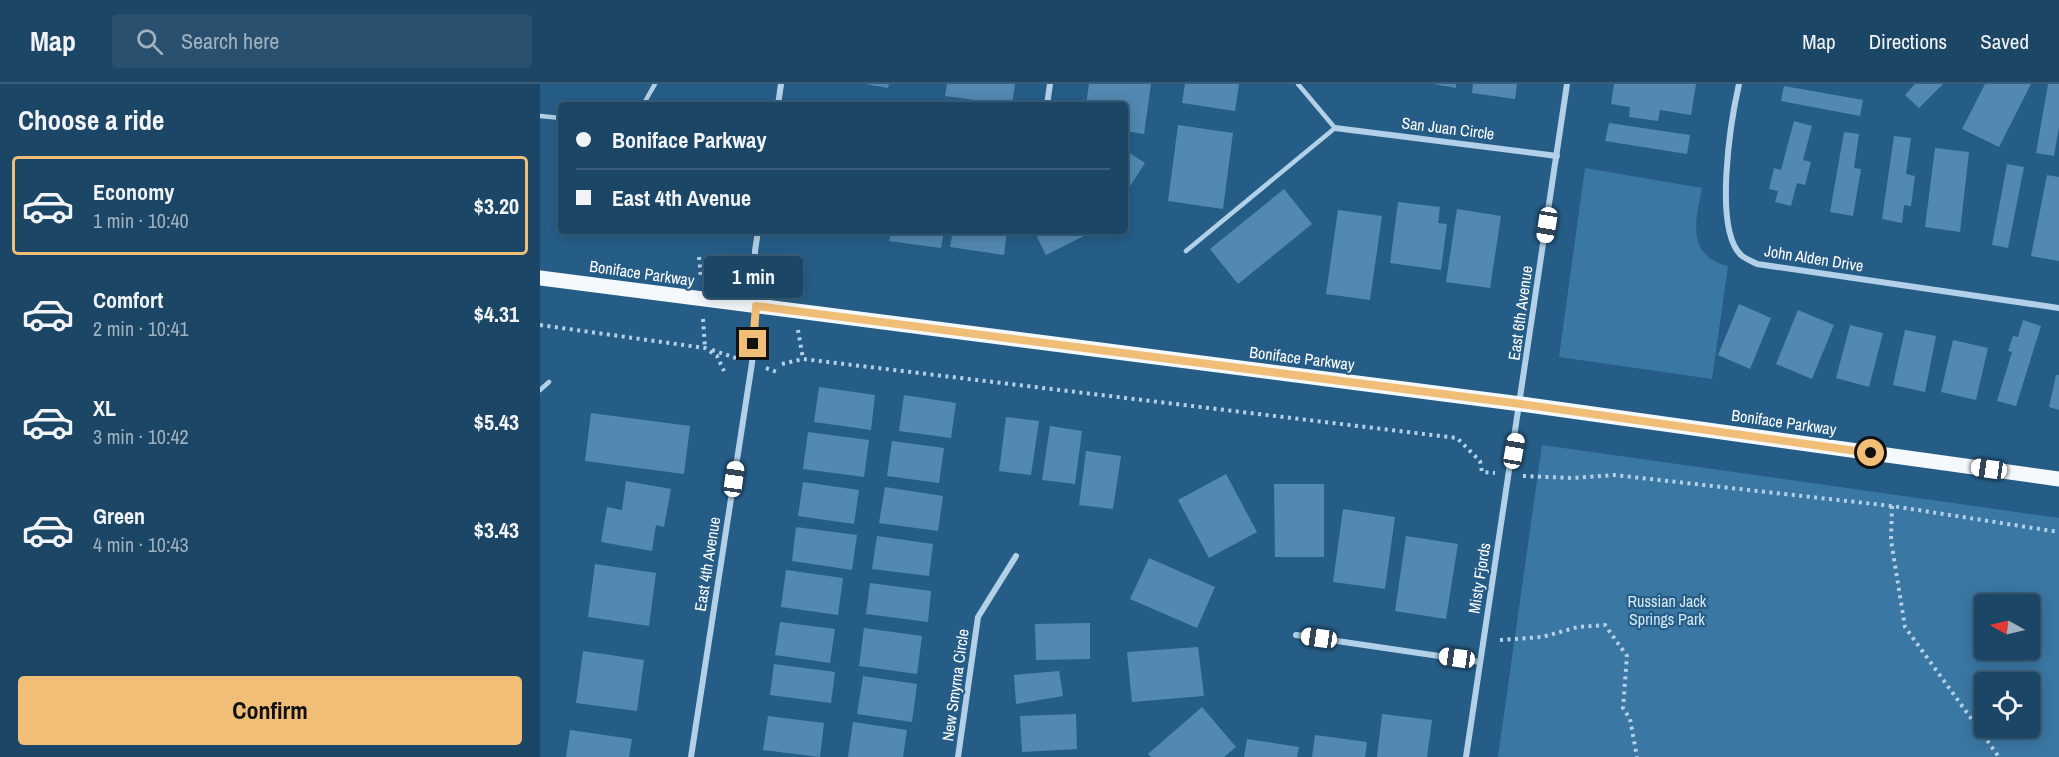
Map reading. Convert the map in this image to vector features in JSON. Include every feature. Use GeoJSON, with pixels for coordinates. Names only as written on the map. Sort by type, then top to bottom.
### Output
{"type":"FeatureCollection","features":[{"type":"Feature","properties":{"kind":"main road","name":"Boniface Parkway"},"geometry":{"type":"LineString","coordinates":[[540,278],[1521,404],[2059,478]]}},
{"type":"Feature","properties":{"kind":"street"},"geometry":{"type":"LineString","coordinates":[[778,102],[781,84]]}},
{"type":"Feature","properties":{"kind":"street"},"geometry":{"type":"LineString","coordinates":[[1047,102],[1050,84]]}},
{"type":"Feature","properties":{"kind":"street","name":"East 6th Avenue"},"geometry":{"type":"LineString","coordinates":[[1521,404],[1568,84]]}},
{"type":"Feature","properties":{"kind":"street","name":"John Alden Drive"},"geometry":{"type":"LineString","coordinates":[[1739,84],[1731,138],[1725,215],[1730,236],[1740,254],[1757,264],[2059,308]]}},
{"type":"Feature","properties":{"kind":"street","name":"San Juan Circle"},"geometry":{"type":"LineString","coordinates":[[1335,128],[1557,156]]}},
{"type":"Feature","properties":{"kind":"street","name":"East 4th Avenue"},"geometry":{"type":"LineString","coordinates":[[691,757],[752,363],[756,306],[755,251],[758,234]]}},
{"type":"Feature","properties":{"kind":"street","name":"Misty Fjords"},"geometry":{"type":"LineString","coordinates":[[1466,757],[1521,404]]}},
{"type":"Feature","properties":{"kind":"street","name":"New Smyrna Circle"},"geometry":{"type":"LineString","coordinates":[[958,757],[978,617],[1016,556]]}},
{"type":"Feature","properties":{"kind":"street"},"geometry":{"type":"LineString","coordinates":[[1296,635],[1480,662]]}},
{"type":"Feature","properties":{"kind":"lane"},"geometry":{"type":"LineString","coordinates":[[645,102],[655,84]]}},
{"type":"Feature","properties":{"kind":"lane"},"geometry":{"type":"LineString","coordinates":[[1186,250],[1335,128],[1298,84]]}},
{"type":"Feature","properties":{"kind":"lane"},"geometry":{"type":"LineString","coordinates":[[540,116],[558,118]]}},
{"type":"Feature","properties":{"kind":"lane"},"geometry":{"type":"LineString","coordinates":[[540,390],[549,382]]}},
{"type":"Feature","properties":{"kind":"path"},"geometry":{"type":"LineString","coordinates":[[540,325],[705,348],[717,356],[724,371]]}},
{"type":"Feature","properties":{"kind":"path"},"geometry":{"type":"LineString","coordinates":[[782,364],[803,359],[1457,438],[1480,461],[1482,472],[1573,478],[1614,474],[1892,506],[2059,532]]}},
{"type":"Feature","properties":{"kind":"path"},"geometry":{"type":"LineString","coordinates":[[1892,506],[1891,540],[1905,627],[1998,757]]}},
{"type":"Feature","properties":{"kind":"path"},"geometry":{"type":"LineString","coordinates":[[1482,645],[1503,639],[1542,637],[1578,627],[1605,625],[1627,656],[1623,708],[1630,719],[1637,757]]}},
{"type":"Feature","properties":{"kind":"green space"},"geometry":{"type":"Polygon","coordinates":[[[1585,168],[1702,188],[1696,224],[1699,245],[1714,261],[1728,266],[1712,379],[1559,357],[1585,168]]]}},
{"type":"Feature","properties":{"kind":"green space","name":"Russian Jack Springs Park"},"geometry":{"type":"Polygon","coordinates":[[[1542,445],[2059,518],[2059,757],[1498,757],[1542,445]]]}},
{"type":"Feature","properties":{"kind":"building"},"geometry":{"type":"Polygon","coordinates":[[[866,84],[889,84],[888,88],[866,84]]]}},
{"type":"Feature","properties":{"kind":"building"},"geometry":{"type":"Polygon","coordinates":[[[947,84],[1015,84],[1012,102],[990,102],[945,96],[947,84]]]}},
{"type":"Feature","properties":{"kind":"building"},"geometry":{"type":"Polygon","coordinates":[[[1089,84],[1151,84],[1144,134],[1128,131],[1128,102],[1086,102],[1089,84]]]}},
{"type":"Feature","properties":{"kind":"building"},"geometry":{"type":"Polygon","coordinates":[[[1185,84],[1239,84],[1235,111],[1182,103],[1185,84]]]}},
{"type":"Feature","properties":{"kind":"building"},"geometry":{"type":"Polygon","coordinates":[[[1434,84],[1456,84],[1456,88],[1434,84]]]}},
{"type":"Feature","properties":{"kind":"building"},"geometry":{"type":"Polygon","coordinates":[[[1473,84],[1517,84],[1515,99],[1472,93],[1473,84]]]}},
{"type":"Feature","properties":{"kind":"building"},"geometry":{"type":"Polygon","coordinates":[[[1614,84],[1696,84],[1691,115],[1660,110],[1658,121],[1629,117],[1630,107],[1611,104],[1614,84]]]}},
{"type":"Feature","properties":{"kind":"building"},"geometry":{"type":"Polygon","coordinates":[[[1915,84],[1943,84],[1919,108],[1905,95],[1915,84]]]}},
{"type":"Feature","properties":{"kind":"building"},"geometry":{"type":"Polygon","coordinates":[[[1985,84],[2031,84],[1999,147],[1962,129],[1985,84]]]}},
{"type":"Feature","properties":{"kind":"building"},"geometry":{"type":"Polygon","coordinates":[[[2048,84],[2059,84],[2059,127],[2054,156],[2036,153],[2048,84]]]}},
{"type":"Feature","properties":{"kind":"building"},"geometry":{"type":"Polygon","coordinates":[[[1784,86],[1863,100],[1860,116],[1781,101],[1784,86]]]}},
{"type":"Feature","properties":{"kind":"building"},"geometry":{"type":"Polygon","coordinates":[[[1794,121],[1812,126],[1803,160],[1811,162],[1805,185],[1797,183],[1791,206],[1775,202],[1778,191],[1769,189],[1774,168],[1781,170],[1794,121]]]}},
{"type":"Feature","properties":{"kind":"building"},"geometry":{"type":"Polygon","coordinates":[[[1609,123],[1690,135],[1687,154],[1605,141],[1609,123]]]}},
{"type":"Feature","properties":{"kind":"building"},"geometry":{"type":"Polygon","coordinates":[[[1178,125],[1233,133],[1223,209],[1168,201],[1178,125]]]}},
{"type":"Feature","properties":{"kind":"building"},"geometry":{"type":"Polygon","coordinates":[[[1844,132],[1859,134],[1854,168],[1861,169],[1853,216],[1830,212],[1844,132]]]}},
{"type":"Feature","properties":{"kind":"building"},"geometry":{"type":"Polygon","coordinates":[[[1894,136],[1911,138],[1906,174],[1915,176],[1911,206],[1904,205],[1902,223],[1882,219],[1894,136]]]}},
{"type":"Feature","properties":{"kind":"building"},"geometry":{"type":"Polygon","coordinates":[[[1935,148],[1969,152],[1960,232],[1925,227],[1935,148]]]}},
{"type":"Feature","properties":{"kind":"building"},"geometry":{"type":"Polygon","coordinates":[[[1128,152],[1145,163],[1128,189],[1128,152]]]}},
{"type":"Feature","properties":{"kind":"building"},"geometry":{"type":"Polygon","coordinates":[[[2007,164],[2024,167],[2008,248],[1992,245],[2007,164]]]}},
{"type":"Feature","properties":{"kind":"building"},"geometry":{"type":"Polygon","coordinates":[[[2047,175],[2059,177],[2059,261],[2031,256],[2047,175]]]}},
{"type":"Feature","properties":{"kind":"building"},"geometry":{"type":"Polygon","coordinates":[[[1284,189],[1312,224],[1238,284],[1210,249],[1284,189]]]}},
{"type":"Feature","properties":{"kind":"building"},"geometry":{"type":"Polygon","coordinates":[[[1398,202],[1440,207],[1438,223],[1447,224],[1441,270],[1390,263],[1398,202]]]}},
{"type":"Feature","properties":{"kind":"building"},"geometry":{"type":"Polygon","coordinates":[[[1457,209],[1501,216],[1490,288],[1446,282],[1457,209]]]}},
{"type":"Feature","properties":{"kind":"building"},"geometry":{"type":"Polygon","coordinates":[[[1338,210],[1382,216],[1370,300],[1326,294],[1338,210]]]}},
{"type":"Feature","properties":{"kind":"building"},"geometry":{"type":"Polygon","coordinates":[[[890,234],[943,234],[941,248],[889,241],[890,234]]]}},
{"type":"Feature","properties":{"kind":"building"},"geometry":{"type":"Polygon","coordinates":[[[952,234],[1007,234],[1004,255],[950,247],[952,234]]]}},
{"type":"Feature","properties":{"kind":"building"},"geometry":{"type":"Polygon","coordinates":[[[1036,234],[1088,234],[1046,255],[1036,234]]]}},
{"type":"Feature","properties":{"kind":"building"},"geometry":{"type":"Polygon","coordinates":[[[1739,304],[1771,318],[1750,369],[1718,355],[1739,304]]]}},
{"type":"Feature","properties":{"kind":"building"},"geometry":{"type":"Polygon","coordinates":[[[1798,310],[1834,325],[1812,379],[1776,364],[1798,310]]]}},
{"type":"Feature","properties":{"kind":"building"},"geometry":{"type":"Polygon","coordinates":[[[2023,320],[2041,326],[2016,406],[1997,401],[2012,352],[2008,351],[2013,336],[2018,337],[2023,320]]]}},
{"type":"Feature","properties":{"kind":"building"},"geometry":{"type":"Polygon","coordinates":[[[1850,325],[1883,333],[1869,387],[1836,378],[1850,325]]]}},
{"type":"Feature","properties":{"kind":"building"},"geometry":{"type":"Polygon","coordinates":[[[1905,330],[1936,336],[1925,392],[1893,385],[1905,330]]]}},
{"type":"Feature","properties":{"kind":"building"},"geometry":{"type":"Polygon","coordinates":[[[1953,340],[1988,348],[1976,400],[1941,392],[1953,340]]]}},
{"type":"Feature","properties":{"kind":"building"},"geometry":{"type":"Polygon","coordinates":[[[2056,375],[2059,375],[2059,410],[2049,407],[2056,375]]]}},
{"type":"Feature","properties":{"kind":"building"},"geometry":{"type":"Polygon","coordinates":[[[819,387],[875,395],[871,430],[814,422],[819,387]]]}},
{"type":"Feature","properties":{"kind":"building"},"geometry":{"type":"Polygon","coordinates":[[[904,395],[956,403],[951,438],[899,431],[904,395]]]}},
{"type":"Feature","properties":{"kind":"building"},"geometry":{"type":"Polygon","coordinates":[[[591,413],[690,426],[684,474],[585,461],[591,413]]]}},
{"type":"Feature","properties":{"kind":"building"},"geometry":{"type":"Polygon","coordinates":[[[1006,417],[1039,421],[1031,475],[999,471],[1006,417]]]}},
{"type":"Feature","properties":{"kind":"building"},"geometry":{"type":"Polygon","coordinates":[[[1050,426],[1082,431],[1075,484],[1042,480],[1050,426]]]}},
{"type":"Feature","properties":{"kind":"building"},"geometry":{"type":"Polygon","coordinates":[[[808,432],[869,440],[864,477],[803,469],[808,432]]]}},
{"type":"Feature","properties":{"kind":"building"},"geometry":{"type":"Polygon","coordinates":[[[892,441],[944,448],[939,483],[887,476],[892,441]]]}},
{"type":"Feature","properties":{"kind":"building"},"geometry":{"type":"Polygon","coordinates":[[[1086,451],[1121,456],[1113,509],[1079,505],[1086,451]]]}},
{"type":"Feature","properties":{"kind":"building"},"geometry":{"type":"Polygon","coordinates":[[[1226,474],[1257,532],[1209,558],[1178,500],[1226,474]]]}},
{"type":"Feature","properties":{"kind":"building"},"geometry":{"type":"Polygon","coordinates":[[[626,481],[671,489],[664,527],[656,525],[652,551],[601,542],[607,507],[622,510],[626,481]]]}},
{"type":"Feature","properties":{"kind":"building"},"geometry":{"type":"Polygon","coordinates":[[[803,482],[859,490],[854,524],[798,516],[803,482]]]}},
{"type":"Feature","properties":{"kind":"building"},"geometry":{"type":"Polygon","coordinates":[[[1274,484],[1324,484],[1324,557],[1275,557],[1274,484]]]}},
{"type":"Feature","properties":{"kind":"building"},"geometry":{"type":"Polygon","coordinates":[[[885,487],[943,496],[938,531],[879,523],[885,487]]]}},
{"type":"Feature","properties":{"kind":"building"},"geometry":{"type":"Polygon","coordinates":[[[1343,509],[1395,517],[1385,589],[1333,582],[1343,509]]]}},
{"type":"Feature","properties":{"kind":"building"},"geometry":{"type":"Polygon","coordinates":[[[796,527],[857,535],[852,570],[792,561],[796,527]]]}},
{"type":"Feature","properties":{"kind":"building"},"geometry":{"type":"Polygon","coordinates":[[[877,536],[933,544],[929,576],[872,569],[877,536]]]}},
{"type":"Feature","properties":{"kind":"building"},"geometry":{"type":"Polygon","coordinates":[[[1406,536],[1458,544],[1446,619],[1395,611],[1406,536]]]}},
{"type":"Feature","properties":{"kind":"building"},"geometry":{"type":"Polygon","coordinates":[[[1149,558],[1215,587],[1197,628],[1130,599],[1149,558]]]}},
{"type":"Feature","properties":{"kind":"building"},"geometry":{"type":"Polygon","coordinates":[[[595,564],[656,573],[649,626],[588,617],[595,564]]]}},
{"type":"Feature","properties":{"kind":"building"},"geometry":{"type":"Polygon","coordinates":[[[786,570],[843,578],[838,615],[781,607],[786,570]]]}},
{"type":"Feature","properties":{"kind":"building"},"geometry":{"type":"Polygon","coordinates":[[[870,583],[931,591],[928,622],[866,614],[870,583]]]}},
{"type":"Feature","properties":{"kind":"building"},"geometry":{"type":"Polygon","coordinates":[[[780,622],[835,629],[830,663],[775,655],[780,622]]]}},
{"type":"Feature","properties":{"kind":"building"},"geometry":{"type":"Polygon","coordinates":[[[1090,623],[1090,659],[1036,660],[1035,624],[1090,623]]]}},
{"type":"Feature","properties":{"kind":"building"},"geometry":{"type":"Polygon","coordinates":[[[864,628],[922,636],[917,674],[859,666],[864,628]]]}},
{"type":"Feature","properties":{"kind":"building"},"geometry":{"type":"Polygon","coordinates":[[[1198,647],[1204,696],[1132,702],[1127,652],[1198,647]]]}},
{"type":"Feature","properties":{"kind":"building"},"geometry":{"type":"Polygon","coordinates":[[[583,651],[644,660],[637,711],[576,703],[583,651]]]}},
{"type":"Feature","properties":{"kind":"building"},"geometry":{"type":"Polygon","coordinates":[[[774,664],[835,672],[831,703],[770,695],[774,664]]]}},
{"type":"Feature","properties":{"kind":"building"},"geometry":{"type":"Polygon","coordinates":[[[1059,671],[1063,696],[1016,704],[1014,675],[1059,671]]]}},
{"type":"Feature","properties":{"kind":"building"},"geometry":{"type":"Polygon","coordinates":[[[863,676],[917,684],[912,722],[857,714],[863,676]]]}},
{"type":"Feature","properties":{"kind":"building"},"geometry":{"type":"Polygon","coordinates":[[[1202,707],[1236,747],[1224,757],[1151,757],[1148,754],[1202,707]]]}},
{"type":"Feature","properties":{"kind":"building"},"geometry":{"type":"Polygon","coordinates":[[[1076,714],[1077,749],[1022,752],[1020,716],[1076,714]]]}},
{"type":"Feature","properties":{"kind":"building"},"geometry":{"type":"Polygon","coordinates":[[[1382,714],[1432,720],[1427,757],[1377,757],[1382,714]]]}},
{"type":"Feature","properties":{"kind":"building"},"geometry":{"type":"Polygon","coordinates":[[[768,716],[824,723],[820,757],[763,750],[768,716]]]}},
{"type":"Feature","properties":{"kind":"building"},"geometry":{"type":"Polygon","coordinates":[[[853,722],[907,730],[903,757],[848,757],[853,722]]]}},
{"type":"Feature","properties":{"kind":"building"},"geometry":{"type":"Polygon","coordinates":[[[570,730],[632,739],[629,757],[566,757],[570,730]]]}},
{"type":"Feature","properties":{"kind":"building"},"geometry":{"type":"Polygon","coordinates":[[[1315,735],[1367,742],[1365,757],[1312,757],[1315,735]]]}},
{"type":"Feature","properties":{"kind":"building"},"geometry":{"type":"Polygon","coordinates":[[[1247,739],[1299,747],[1297,757],[1244,757],[1247,739]]]}},
{"type":"Feature","properties":{"kind":"route"},"geometry":{"type":"LineString","coordinates":[[753,344],[756,306],[1521,404],[1871,453]]}}]}
